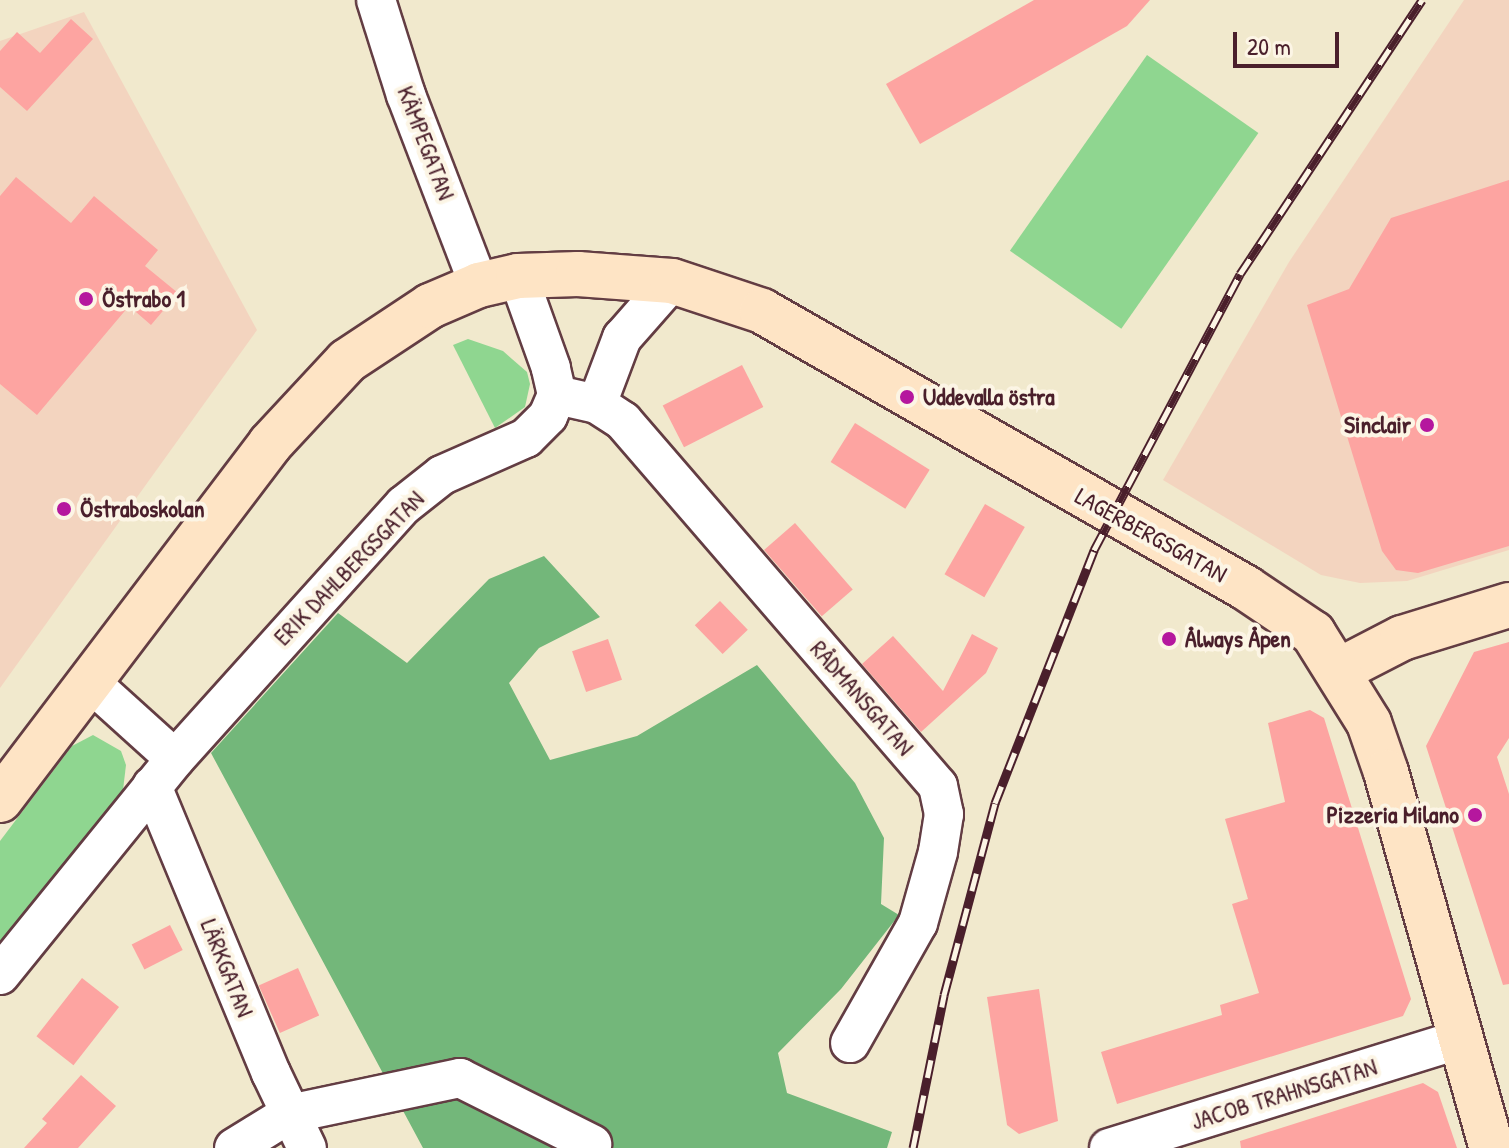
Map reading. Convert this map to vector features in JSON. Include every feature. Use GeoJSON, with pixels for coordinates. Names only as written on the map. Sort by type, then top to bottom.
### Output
{"type":"FeatureCollection","features":[{"type":"Feature","properties":{"kind":"street","name":"KÄMPEGATAN"},"geometry":{"type":"LineString","coordinates":[[376,0],[406,95],[498,281]]}},
{"type":"Feature","properties":{"kind":"street","name":"LAGERBERGSGATAN"},"geometry":{"type":"LineString","coordinates":[[498,281],[632,274],[672,281],[762,311],[1246,588],[1313,633],[1340,670],[1369,723],[1386,772],[1458,1040],[1492,1148]]}},
{"type":"Feature","properties":{"kind":"street"},"geometry":{"type":"LineString","coordinates":[[0,800],[307,401],[385,333],[498,281],[557,395]]}},
{"type":"Feature","properties":{"kind":"street"},"geometry":{"type":"LineString","coordinates":[[597,404],[622,338],[672,281]]}},
{"type":"Feature","properties":{"kind":"street","name":"RÅDMANSGATAN"},"geometry":{"type":"LineString","coordinates":[[557,395],[597,404],[623,421],[938,786],[944,814],[918,923],[850,1043]]}},
{"type":"Feature","properties":{"kind":"street","name":"ERIK DAHLBERGSGATAN"},"geometry":{"type":"LineString","coordinates":[[0,975],[163,772],[404,505],[442,475],[526,438],[548,416],[557,395]]}},
{"type":"Feature","properties":{"kind":"street"},"geometry":{"type":"LineString","coordinates":[[1340,670],[1402,638],[1509,605]]}},
{"type":"Feature","properties":{"kind":"street"},"geometry":{"type":"LineString","coordinates":[[91,683],[163,772]]}},
{"type":"Feature","properties":{"kind":"street","name":"LÄRKGATAN"},"geometry":{"type":"LineString","coordinates":[[163,772],[289,1114],[307,1148]]}},
{"type":"Feature","properties":{"kind":"street","name":"JACOB TRAHNSGATAN"},"geometry":{"type":"LineString","coordinates":[[1109,1148],[1458,1040]]}},
{"type":"Feature","properties":{"kind":"street"},"geometry":{"type":"LineString","coordinates":[[234,1148],[289,1114],[460,1078],[592,1144]]}},
{"type":"Feature","properties":{"kind":"shaded area"},"geometry":{"type":"Polygon","coordinates":[[[1464,0],[1509,0],[1509,550],[1407,581],[1360,583],[1321,575],[1163,480],[1289,262],[1464,0]]]}},
{"type":"Feature","properties":{"kind":"shaded area","name":"Östraboskolan"},"geometry":{"type":"Polygon","coordinates":[[[84,12],[257,330],[0,688],[0,41],[84,12]]]}},
{"type":"Feature","properties":{"kind":"green space"},"geometry":{"type":"Polygon","coordinates":[[[1147,55],[1258,133],[1121,329],[1010,251],[1147,55]]]}},
{"type":"Feature","properties":{"kind":"green space"},"geometry":{"type":"Polygon","coordinates":[[[468,339],[503,351],[527,372],[530,384],[525,407],[495,428],[453,345],[468,339]]]}},
{"type":"Feature","properties":{"kind":"green space"},"geometry":{"type":"Polygon","coordinates":[[[544,556],[600,617],[539,648],[509,683],[550,760],[637,736],[757,665],[855,783],[884,838],[881,904],[899,915],[841,989],[778,1053],[787,1093],[892,1132],[887,1148],[423,1148],[211,753],[338,613],[407,663],[489,579],[544,556]]]}},
{"type":"Feature","properties":{"kind":"green space"},"geometry":{"type":"Polygon","coordinates":[[[93,735],[121,751],[126,765],[123,790],[0,957],[0,841],[72,746],[93,735]]]}},
{"type":"Feature","properties":{"kind":"building"},"geometry":{"type":"Polygon","coordinates":[[[1034,0],[1150,0],[1127,26],[920,144],[886,84],[1034,0]]]}},
{"type":"Feature","properties":{"kind":"building"},"geometry":{"type":"Polygon","coordinates":[[[71,19],[93,39],[27,111],[0,87],[0,51],[17,32],[40,53],[71,19]]]}},
{"type":"Feature","properties":{"kind":"building","name":"Östrabo 1"},"geometry":{"type":"Polygon","coordinates":[[[16,177],[71,223],[94,196],[158,250],[145,266],[178,293],[151,325],[129,306],[37,415],[0,384],[0,196],[16,177]]]}},
{"type":"Feature","properties":{"kind":"building","name":"Sinclair"},"geometry":{"type":"Polygon","coordinates":[[[1509,180],[1509,546],[1418,573],[1396,570],[1382,551],[1307,305],[1349,289],[1391,218],[1509,180]]]}},
{"type":"Feature","properties":{"kind":"building"},"geometry":{"type":"Polygon","coordinates":[[[742,365],[763,407],[684,447],[663,405],[742,365]]]}},
{"type":"Feature","properties":{"kind":"building"},"geometry":{"type":"Polygon","coordinates":[[[855,423],[930,470],[905,509],[831,462],[855,423]]]}},
{"type":"Feature","properties":{"kind":"building"},"geometry":{"type":"Polygon","coordinates":[[[985,504],[1025,527],[984,597],[945,574],[985,504]]]}},
{"type":"Feature","properties":{"kind":"building"},"geometry":{"type":"Polygon","coordinates":[[[795,523],[853,589],[822,616],[764,550],[795,523]]]}},
{"type":"Feature","properties":{"kind":"building"},"geometry":{"type":"Polygon","coordinates":[[[720,601],[748,630],[723,654],[695,625],[720,601]]]}},
{"type":"Feature","properties":{"kind":"building"},"geometry":{"type":"Polygon","coordinates":[[[972,634],[998,648],[986,673],[921,732],[862,664],[893,636],[943,691],[972,634]]]}},
{"type":"Feature","properties":{"kind":"building"},"geometry":{"type":"Polygon","coordinates":[[[608,639],[622,680],[586,692],[572,651],[608,639]]]}},
{"type":"Feature","properties":{"kind":"building"},"geometry":{"type":"Polygon","coordinates":[[[1509,642],[1509,738],[1497,757],[1509,794],[1509,984],[1503,985],[1426,746],[1474,652],[1509,642]]]}},
{"type":"Feature","properties":{"kind":"building"},"geometry":{"type":"Polygon","coordinates":[[[1310,710],[1324,718],[1411,999],[1403,1016],[1117,1104],[1101,1052],[1222,1015],[1220,1005],[1259,993],[1232,904],[1248,899],[1225,819],[1285,802],[1268,723],[1310,710]]]}},
{"type":"Feature","properties":{"kind":"building"},"geometry":{"type":"Polygon","coordinates":[[[170,925],[183,950],[144,969],[132,945],[170,925]]]}},
{"type":"Feature","properties":{"kind":"building"},"geometry":{"type":"Polygon","coordinates":[[[298,968],[319,1016],[280,1033],[259,985],[298,968]]]}},
{"type":"Feature","properties":{"kind":"building"},"geometry":{"type":"Polygon","coordinates":[[[82,978],[119,1007],[73,1065],[36,1036],[82,978]]]}},
{"type":"Feature","properties":{"kind":"building"},"geometry":{"type":"Polygon","coordinates":[[[1039,989],[1058,1121],[1019,1134],[1007,1125],[987,997],[1039,989]]]}},
{"type":"Feature","properties":{"kind":"building"},"geometry":{"type":"Polygon","coordinates":[[[81,1075],[116,1106],[78,1148],[24,1148],[47,1123],[42,1119],[81,1075]]]}},
{"type":"Feature","properties":{"kind":"building"},"geometry":{"type":"Polygon","coordinates":[[[1423,1083],[1438,1092],[1457,1148],[1241,1148],[1240,1141],[1423,1083]]]}},
{"type":"Feature","properties":{"kind":"railway"},"geometry":{"type":"LineString","coordinates":[[913,1148],[944,995],[995,803],[1094,550],[1240,274],[1422,0]]}},
{"type":"Feature","properties":{"kind":"place","name":"Östrabo 1"},"geometry":{"type":"Point","coordinates":[86,299]}},
{"type":"Feature","properties":{"kind":"place","name":"Uddevalla östra"},"geometry":{"type":"Point","coordinates":[907,397]}},
{"type":"Feature","properties":{"kind":"place","name":"Sinclair"},"geometry":{"type":"Point","coordinates":[1427,425]}},
{"type":"Feature","properties":{"kind":"place","name":"Östraboskolan"},"geometry":{"type":"Point","coordinates":[64,509]}},
{"type":"Feature","properties":{"kind":"place","name":"Ålways Åpen"},"geometry":{"type":"Point","coordinates":[1169,639]}},
{"type":"Feature","properties":{"kind":"place","name":"Pizzeria Milano"},"geometry":{"type":"Point","coordinates":[1475,815]}}]}
